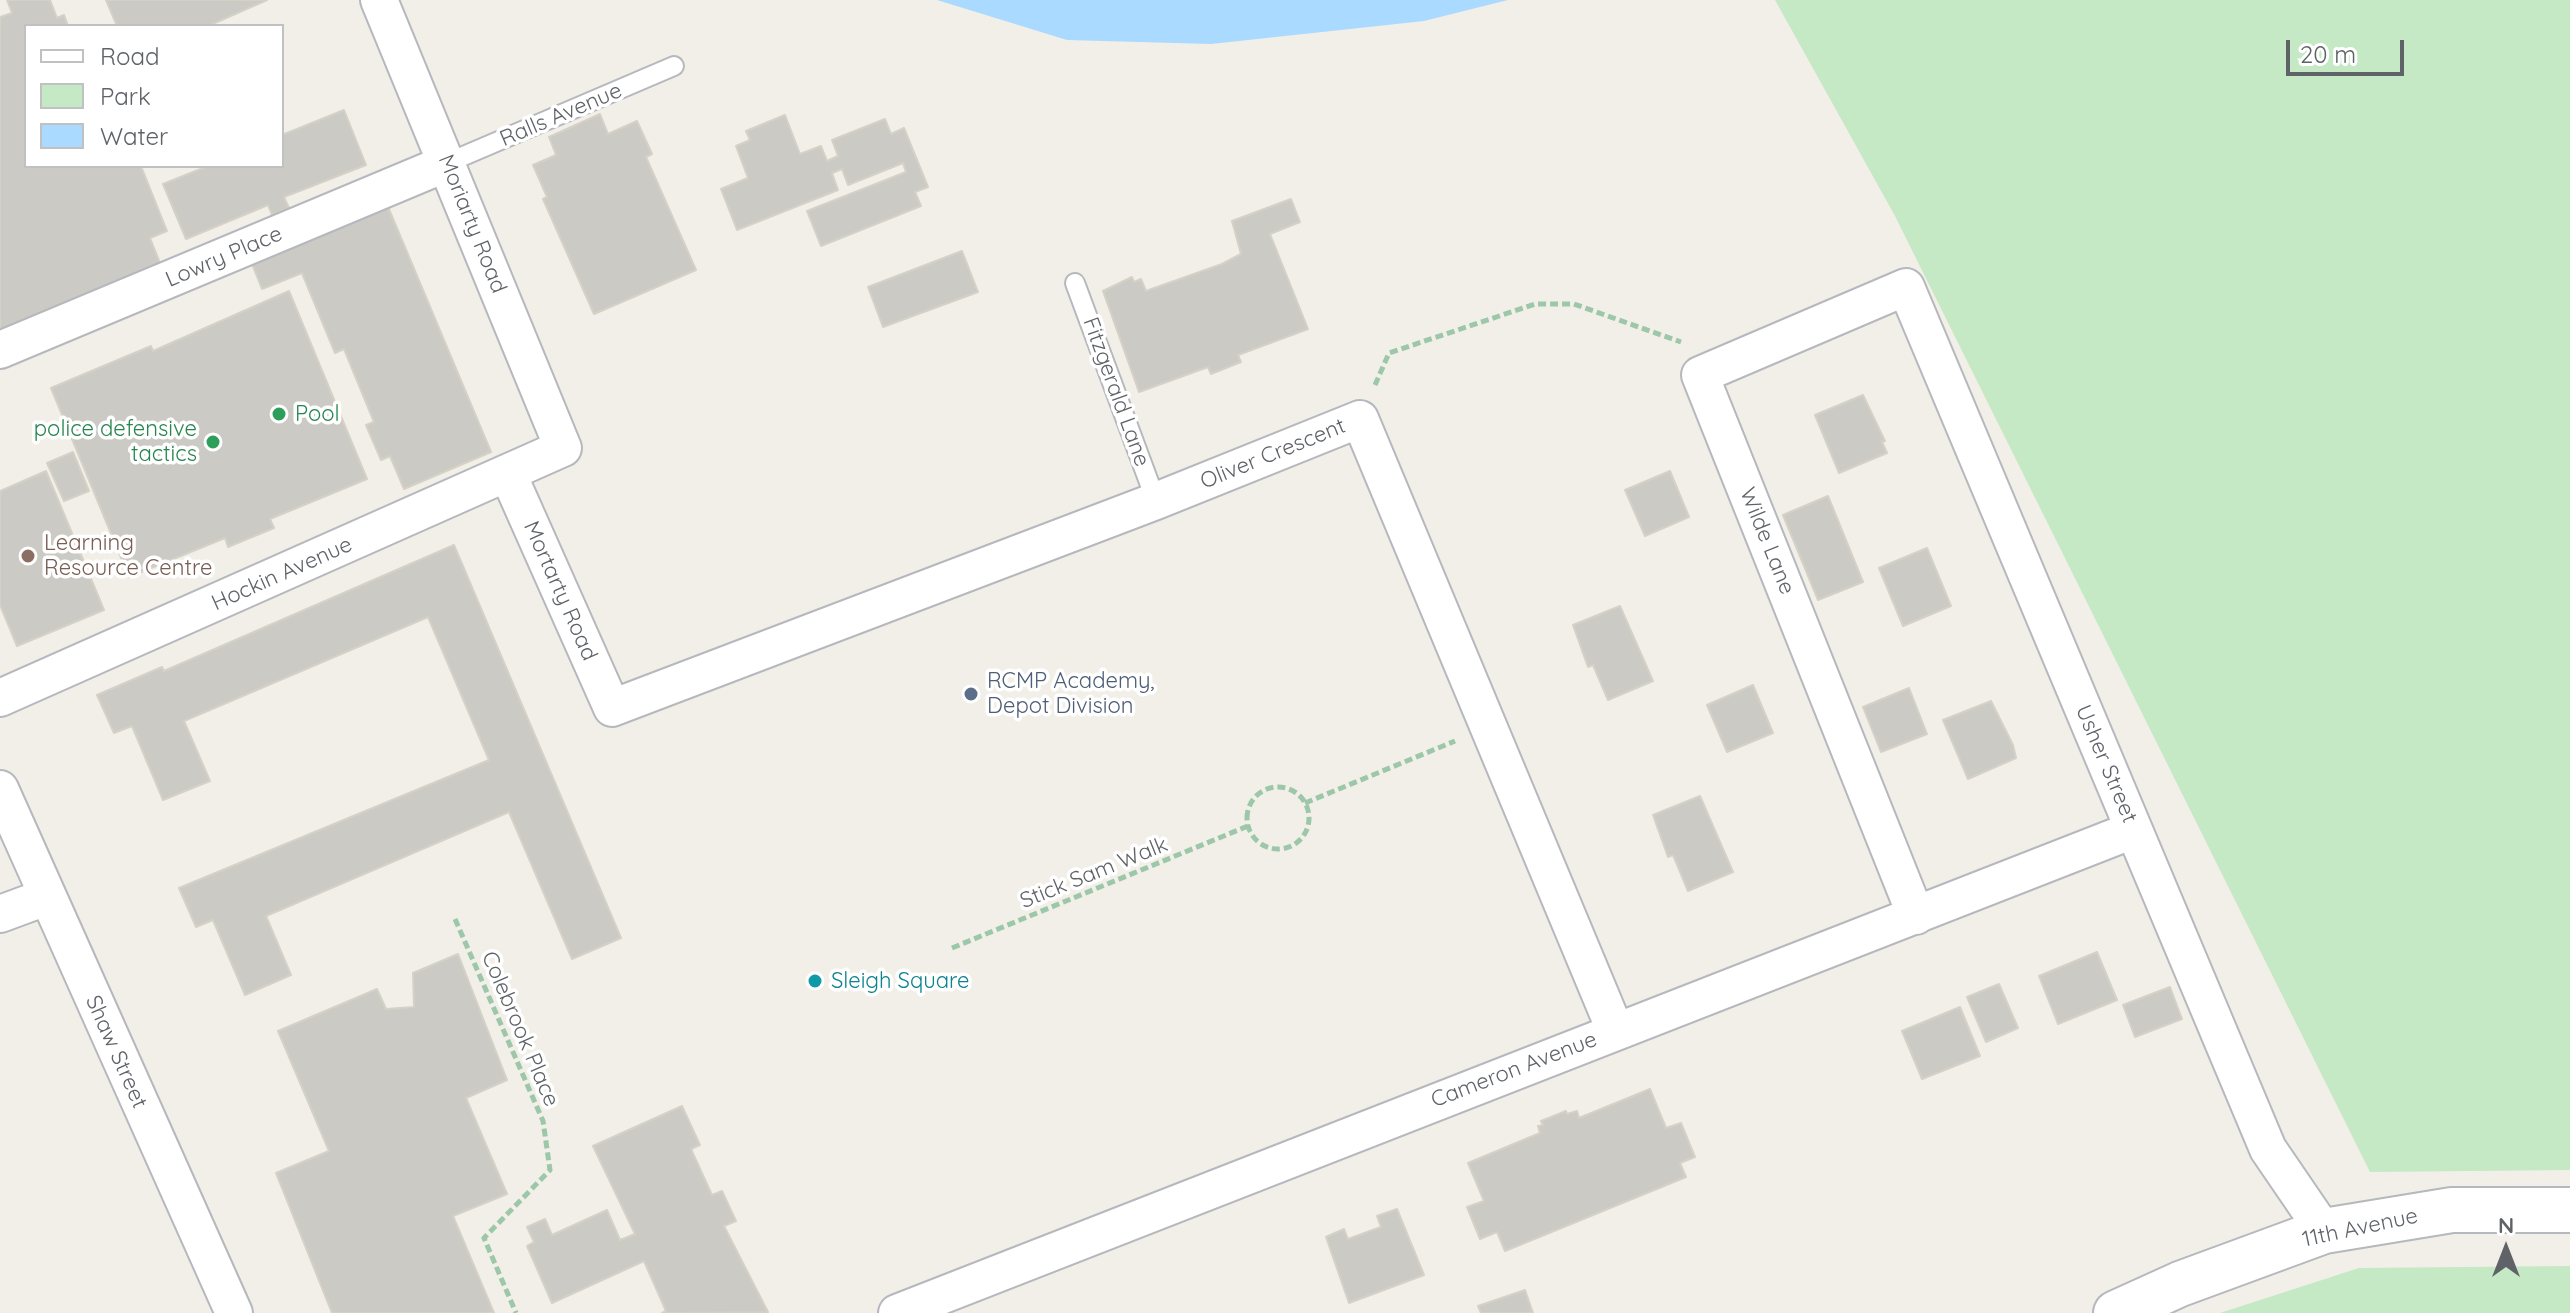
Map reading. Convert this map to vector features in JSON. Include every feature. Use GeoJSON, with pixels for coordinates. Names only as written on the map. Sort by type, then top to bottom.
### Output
{"type":"FeatureCollection","features":[{"type":"Feature","properties":{"kind":"street","name":"Moriarty Road"},"geometry":{"type":"LineString","coordinates":[[379,0],[563,448]]}},
{"type":"Feature","properties":{"kind":"street","name":"Lowry Place"},"geometry":{"type":"LineString","coordinates":[[0,350],[447,163]]}},
{"type":"Feature","properties":{"kind":"street","name":"Usher Street"},"geometry":{"type":"LineString","coordinates":[[1700,375],[1906,287],[2268,1149],[2324,1231]]}},
{"type":"Feature","properties":{"kind":"street","name":"Wilde Lane"},"geometry":{"type":"LineString","coordinates":[[1700,375],[1916,916]]}},
{"type":"Feature","properties":{"kind":"street","name":"Oliver Crescent"},"geometry":{"type":"LineString","coordinates":[[612,708],[1156,501],[1360,419],[1615,1030]]}},
{"type":"Feature","properties":{"kind":"street","name":"Hockin Avenue"},"geometry":{"type":"LineString","coordinates":[[0,698],[563,448]]}},
{"type":"Feature","properties":{"kind":"street","name":"Mortarty Road"},"geometry":{"type":"LineString","coordinates":[[508,474],[612,708]]}},
{"type":"Feature","properties":{"kind":"street","name":"Shaw Street"},"geometry":{"type":"LineString","coordinates":[[0,789],[234,1313]]}},
{"type":"Feature","properties":{"kind":"street","name":"Cameron Avenue"},"geometry":{"type":"LineString","coordinates":[[897,1313],[2133,830]]}},
{"type":"Feature","properties":{"kind":"street"},"geometry":{"type":"LineString","coordinates":[[0,914],[46,897]]}},
{"type":"Feature","properties":{"kind":"street","name":"11th Avenue"},"geometry":{"type":"LineString","coordinates":[[2116,1313],[2180,1284],[2324,1231],[2452,1210],[2570,1210]]}},
{"type":"Feature","properties":{"kind":"lane","name":"Ralls Avenue"},"geometry":{"type":"LineString","coordinates":[[447,163],[674,66]]}},
{"type":"Feature","properties":{"kind":"lane","name":"Fitzgerald Lane"},"geometry":{"type":"LineString","coordinates":[[1075,283],[1156,501]]}},
{"type":"Feature","properties":{"kind":"path"},"geometry":{"type":"LineString","coordinates":[[1360,419],[1389,353],[1535,304],[1574,304],[1686,344],[1700,375]]}},
{"type":"Feature","properties":{"kind":"path"},"geometry":{"type":"LineString","coordinates":[[1305,803],[1489,727]]}},
{"type":"Feature","properties":{"kind":"path"},"geometry":{"type":"LineString","coordinates":[[1271,788],[1290,790],[1305,803],[1308,823],[1298,841],[1290,847],[1279,849],[1259,843],[1248,826],[1249,807],[1254,798],[1271,788]]}},
{"type":"Feature","properties":{"kind":"path","name":"Stick Sam Walk"},"geometry":{"type":"LineString","coordinates":[[952,948],[1248,826]]}},
{"type":"Feature","properties":{"kind":"path","name":"Colebrook Place"},"geometry":{"type":"LineString","coordinates":[[455,919],[543,1121],[550,1170],[484,1238],[516,1313]]}},
{"type":"Feature","properties":{"kind":"green space"},"geometry":{"type":"Polygon","coordinates":[[[1775,0],[2570,0],[2570,1170],[2370,1172],[1895,216],[1775,0]]]}},
{"type":"Feature","properties":{"kind":"green space"},"geometry":{"type":"Polygon","coordinates":[[[2570,1266],[2570,1313],[2220,1313],[2359,1268],[2570,1266]]]}},
{"type":"Feature","properties":{"kind":"water"},"geometry":{"type":"Polygon","coordinates":[[[937,0],[1508,0],[1424,21],[1211,44],[1067,40],[937,0]]]}},
{"type":"Feature","properties":{"kind":"building"},"geometry":{"type":"Polygon","coordinates":[[[7,0],[50,0],[57,18],[64,15],[67,24],[24,24],[24,168],[142,168],[167,231],[150,238],[164,273],[0,339],[0,17],[12,13],[7,0]]]}},
{"type":"Feature","properties":{"kind":"building"},"geometry":{"type":"Polygon","coordinates":[[[106,0],[267,0],[213,24],[116,24],[106,0]]]}},
{"type":"Feature","properties":{"kind":"building"},"geometry":{"type":"Polygon","coordinates":[[[344,110],[366,165],[284,197],[289,208],[272,215],[268,205],[186,239],[163,184],[203,168],[284,168],[284,134],[344,110]]]}},
{"type":"Feature","properties":{"kind":"building"},"geometry":{"type":"Polygon","coordinates":[[[600,114],[608,134],[637,121],[652,154],[646,157],[696,270],[594,314],[543,199],[547,197],[533,165],[556,155],[549,137],[600,114]]]}},
{"type":"Feature","properties":{"kind":"building"},"geometry":{"type":"Polygon","coordinates":[[[785,115],[800,154],[821,146],[827,161],[838,156],[832,140],[885,119],[891,134],[904,128],[928,187],[915,192],[921,206],[821,246],[807,211],[906,172],[903,163],[848,185],[842,169],[832,173],[838,190],[737,230],[721,189],[748,178],[736,146],[750,140],[746,131],[785,115]]]}},
{"type":"Feature","properties":{"kind":"building"},"geometry":{"type":"Polygon","coordinates":[[[1291,199],[1300,222],[1270,234],[1308,329],[1238,355],[1241,362],[1211,374],[1208,367],[1139,392],[1103,291],[1132,277],[1134,282],[1141,279],[1146,291],[1222,264],[1241,254],[1232,221],[1291,199]]]}},
{"type":"Feature","properties":{"kind":"building"},"geometry":{"type":"Polygon","coordinates":[[[386,202],[491,452],[404,489],[390,456],[381,460],[366,425],[374,422],[344,349],[335,353],[302,273],[262,289],[250,259],[386,202]]]}},
{"type":"Feature","properties":{"kind":"building"},"geometry":{"type":"Polygon","coordinates":[[[962,251],[978,292],[883,327],[868,287],[962,251]]]}},
{"type":"Feature","properties":{"kind":"building"},"geometry":{"type":"Polygon","coordinates":[[[289,291],[367,479],[270,519],[274,528],[228,547],[225,538],[129,577],[51,388],[151,346],[153,351],[289,291]]]}},
{"type":"Feature","properties":{"kind":"building"},"geometry":{"type":"Polygon","coordinates":[[[1863,395],[1885,441],[1882,442],[1887,453],[1839,473],[1815,415],[1863,395]]]}},
{"type":"Feature","properties":{"kind":"building"},"geometry":{"type":"Polygon","coordinates":[[[73,452],[89,491],[64,501],[47,463],[73,452]]]}},
{"type":"Feature","properties":{"kind":"building"},"geometry":{"type":"Polygon","coordinates":[[[46,471],[104,610],[17,646],[0,605],[0,491],[46,471]]]}},
{"type":"Feature","properties":{"kind":"building"},"geometry":{"type":"Polygon","coordinates":[[[1670,471],[1689,517],[1645,536],[1625,490],[1670,471]]]}},
{"type":"Feature","properties":{"kind":"building"},"geometry":{"type":"Polygon","coordinates":[[[1828,496],[1863,582],[1818,600],[1783,515],[1828,496]]]}},
{"type":"Feature","properties":{"kind":"building"},"geometry":{"type":"Polygon","coordinates":[[[454,545],[621,938],[572,959],[509,812],[266,916],[291,975],[245,995],[213,920],[196,927],[179,888],[489,760],[428,617],[184,721],[210,781],[163,800],[132,726],[114,733],[97,695],[162,667],[164,671],[454,545]]]}},
{"type":"Feature","properties":{"kind":"building"},"geometry":{"type":"Polygon","coordinates":[[[1927,548],[1951,606],[1903,626],[1879,568],[1927,548]]]}},
{"type":"Feature","properties":{"kind":"building"},"geometry":{"type":"Polygon","coordinates":[[[1620,606],[1653,681],[1608,700],[1593,665],[1588,667],[1573,625],[1620,606]]]}},
{"type":"Feature","properties":{"kind":"building"},"geometry":{"type":"Polygon","coordinates":[[[1753,685],[1773,733],[1727,752],[1707,705],[1753,685]]]}},
{"type":"Feature","properties":{"kind":"building"},"geometry":{"type":"Polygon","coordinates":[[[1909,688],[1927,734],[1881,752],[1863,707],[1909,688]]]}},
{"type":"Feature","properties":{"kind":"building"},"geometry":{"type":"Polygon","coordinates":[[[1991,701],[2013,745],[2016,758],[1968,779],[1943,720],[1991,701]]]}},
{"type":"Feature","properties":{"kind":"building"},"geometry":{"type":"Polygon","coordinates":[[[1700,796],[1733,872],[1688,891],[1673,855],[1668,857],[1653,815],[1700,796]]]}},
{"type":"Feature","properties":{"kind":"building"},"geometry":{"type":"Polygon","coordinates":[[[2097,952],[2117,1000],[2058,1024],[2039,976],[2097,952]]]}},
{"type":"Feature","properties":{"kind":"building"},"geometry":{"type":"Polygon","coordinates":[[[458,954],[507,1080],[466,1098],[507,1194],[453,1216],[494,1313],[332,1313],[276,1173],[329,1151],[278,1031],[377,989],[386,1009],[414,1007],[413,973],[458,954]]]}},
{"type":"Feature","properties":{"kind":"building"},"geometry":{"type":"Polygon","coordinates":[[[1999,984],[2018,1028],[1986,1042],[1967,997],[1999,984]]]}},
{"type":"Feature","properties":{"kind":"building"},"geometry":{"type":"Polygon","coordinates":[[[2170,987],[2182,1019],[2135,1037],[2123,1005],[2170,987]]]}},
{"type":"Feature","properties":{"kind":"building"},"geometry":{"type":"Polygon","coordinates":[[[1960,1007],[1980,1056],[1922,1079],[1902,1031],[1960,1007]]]}},
{"type":"Feature","properties":{"kind":"building"},"geometry":{"type":"Polygon","coordinates":[[[1650,1089],[1666,1128],[1681,1123],[1695,1157],[1680,1163],[1686,1177],[1505,1251],[1497,1232],[1480,1239],[1467,1207],[1484,1201],[1468,1163],[1540,1133],[1538,1126],[1543,1125],[1541,1121],[1566,1111],[1567,1114],[1577,1111],[1579,1118],[1650,1089]]]}},
{"type":"Feature","properties":{"kind":"building"},"geometry":{"type":"Polygon","coordinates":[[[682,1106],[700,1145],[691,1149],[712,1195],[722,1191],[736,1221],[724,1226],[768,1312],[662,1313],[666,1311],[644,1261],[552,1303],[527,1246],[534,1242],[527,1227],[545,1219],[552,1235],[607,1210],[620,1240],[635,1234],[593,1146],[682,1106]]]}},
{"type":"Feature","properties":{"kind":"building"},"geometry":{"type":"Polygon","coordinates":[[[1397,1209],[1424,1275],[1349,1303],[1326,1237],[1344,1229],[1348,1239],[1381,1227],[1377,1216],[1397,1209]]]}},
{"type":"Feature","properties":{"kind":"building"},"geometry":{"type":"Polygon","coordinates":[[[1525,1290],[1533,1313],[1481,1313],[1478,1306],[1525,1290]]]}},
{"type":"Feature","properties":{"kind":"place","name":"Pool"},"geometry":{"type":"Point","coordinates":[279,414]}},
{"type":"Feature","properties":{"kind":"place","name":"police defensive tactics"},"geometry":{"type":"Point","coordinates":[213,442]}},
{"type":"Feature","properties":{"kind":"place","name":"Learning Resource Centre"},"geometry":{"type":"Point","coordinates":[28,556]}},
{"type":"Feature","properties":{"kind":"place","name":"RCMP Academy, Depot Division"},"geometry":{"type":"Point","coordinates":[971,694]}},
{"type":"Feature","properties":{"kind":"place","name":"Sleigh Square"},"geometry":{"type":"Point","coordinates":[815,981]}}]}
